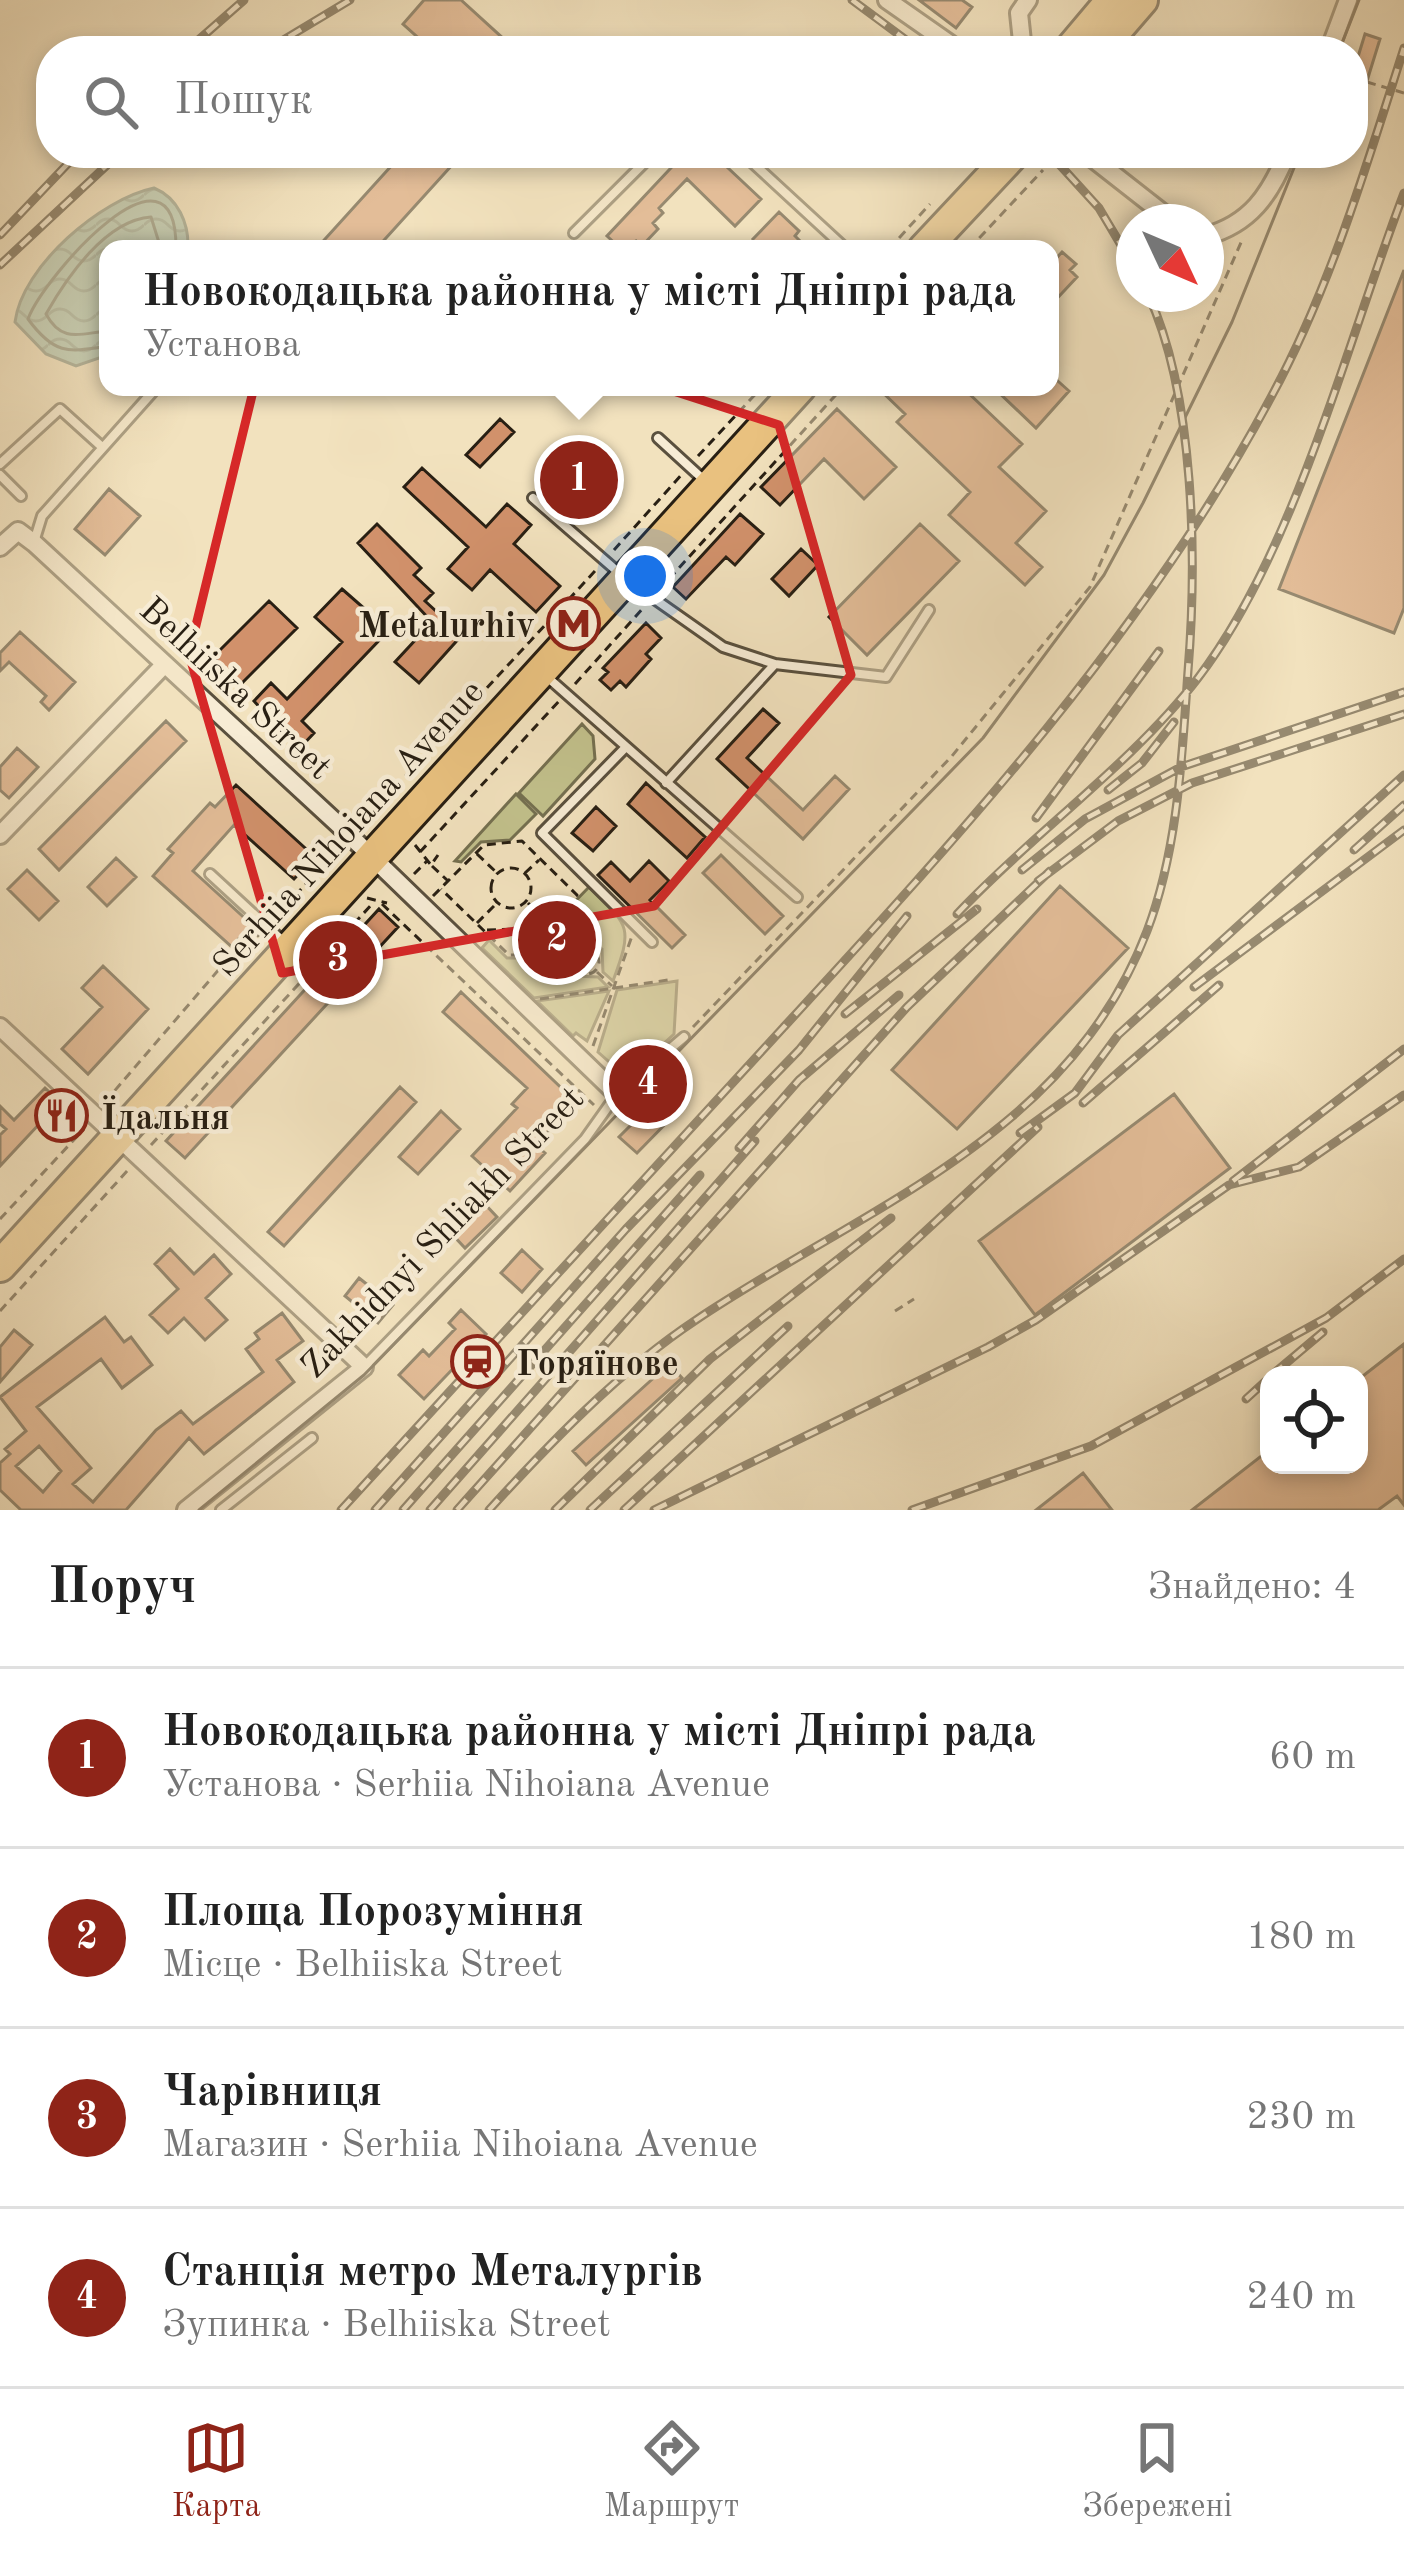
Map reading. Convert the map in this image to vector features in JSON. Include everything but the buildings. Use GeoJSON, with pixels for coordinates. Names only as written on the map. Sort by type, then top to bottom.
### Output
{"type":"FeatureCollection","features":[{"type":"Feature","properties":{"kind":"highway"},"geometry":{"type":"LineString","coordinates":[[1082,36],[1112,0]]}},
{"type":"Feature","properties":{"kind":"highway"},"geometry":{"type":"LineString","coordinates":[[1111,36],[1142,0]]}},
{"type":"Feature","properties":{"kind":"highway"},"geometry":{"type":"LineString","coordinates":[[932,240],[993,168]]}},
{"type":"Feature","properties":{"kind":"highway","name":"Serhiia Nihoiana Avenue"},"geometry":{"type":"LineString","coordinates":[[0,1266],[373,860],[540,670],[615,570],[700,476],[790,396]]}},
{"type":"Feature","properties":{"kind":"street"},"geometry":{"type":"LineString","coordinates":[[887,0],[939,36]]}},
{"type":"Feature","properties":{"kind":"street"},"geometry":{"type":"LineString","coordinates":[[1021,36],[1019,13],[1028,0]]}},
{"type":"Feature","properties":{"kind":"street"},"geometry":{"type":"LineString","coordinates":[[1335,36],[1348,0]]}},
{"type":"Feature","properties":{"kind":"street"},"geometry":{"type":"LineString","coordinates":[[1105,168],[1151,204]]}},
{"type":"Feature","properties":{"kind":"street"},"geometry":{"type":"LineString","coordinates":[[1224,231],[1235,228],[1256,209],[1279,168]]}},
{"type":"Feature","properties":{"kind":"street","name":"Belhiiska Street"},"geometry":{"type":"LineString","coordinates":[[0,547],[18,531],[34,543],[617,1094]]}},
{"type":"Feature","properties":{"kind":"street"},"geometry":{"type":"LineString","coordinates":[[0,836],[164,666]]}},
{"type":"Feature","properties":{"kind":"street"},"geometry":{"type":"LineString","coordinates":[[0,1027],[364,1367]]}},
{"type":"Feature","properties":{"kind":"street","name":"Zakhidnyi Shliakh Street"},"geometry":{"type":"LineString","coordinates":[[186,1510],[364,1367]]}},
{"type":"Feature","properties":{"kind":"lane"},"geometry":{"type":"LineString","coordinates":[[574,233],[640,168]]}},
{"type":"Feature","properties":{"kind":"lane"},"geometry":{"type":"LineString","coordinates":[[758,168],[836,240]]}},
{"type":"Feature","properties":{"kind":"lane"},"geometry":{"type":"LineString","coordinates":[[34,543],[42,516],[149,396]]}},
{"type":"Feature","properties":{"kind":"lane"},"geometry":{"type":"LineString","coordinates":[[0,464],[60,409],[102,447]]}},
{"type":"Feature","properties":{"kind":"lane"},"geometry":{"type":"LineString","coordinates":[[658,438],[700,476]]}},
{"type":"Feature","properties":{"kind":"lane"},"geometry":{"type":"LineString","coordinates":[[0,475],[22,496]]}},
{"type":"Feature","properties":{"kind":"lane"},"geometry":{"type":"LineString","coordinates":[[533,498],[615,570],[723,647],[775,664],[886,677],[928,610]]}},
{"type":"Feature","properties":{"kind":"lane"},"geometry":{"type":"LineString","coordinates":[[666,783],[775,664]]}},
{"type":"Feature","properties":{"kind":"lane"},"geometry":{"type":"LineString","coordinates":[[540,670],[797,897]]}},
{"type":"Feature","properties":{"kind":"lane"},"geometry":{"type":"LineString","coordinates":[[625,748],[542,833],[652,942]]}},
{"type":"Feature","properties":{"kind":"lane"},"geometry":{"type":"LineString","coordinates":[[210,874],[292,949]]}},
{"type":"Feature","properties":{"kind":"lane","name":"Zakhidnyi Shliakh Street"},"geometry":{"type":"LineString","coordinates":[[364,1367],[585,1139],[617,1094],[684,1037]]}},
{"type":"Feature","properties":{"kind":"lane"},"geometry":{"type":"LineString","coordinates":[[220,1510],[312,1438]]}},
{"type":"Feature","properties":{"kind":"path"},"geometry":{"type":"LineString","coordinates":[[1368,82],[1404,93]]}},
{"type":"Feature","properties":{"kind":"path"},"geometry":{"type":"LineString","coordinates":[[977,240],[1043,170]]}},
{"type":"Feature","properties":{"kind":"path"},"geometry":{"type":"LineString","coordinates":[[897,240],[930,204]]}},
{"type":"Feature","properties":{"kind":"path"},"geometry":{"type":"LineString","coordinates":[[684,1037],[952,756],[1090,587],[1256,209]]}},
{"type":"Feature","properties":{"kind":"path"},"geometry":{"type":"LineString","coordinates":[[364,804],[377,810],[615,570],[700,476],[756,396]]}},
{"type":"Feature","properties":{"kind":"path"},"geometry":{"type":"LineString","coordinates":[[420,852],[836,396]]}},
{"type":"Feature","properties":{"kind":"path"},"geometry":{"type":"LineString","coordinates":[[356,812],[370,797]]}},
{"type":"Feature","properties":{"kind":"path"},"geometry":{"type":"LineString","coordinates":[[0,1311],[119,1136],[221,967],[240,956],[323,865],[323,850],[334,836]]}},
{"type":"Feature","properties":{"kind":"path"},"geometry":{"type":"LineString","coordinates":[[422,908],[484,844],[522,842],[577,895],[519,955],[508,955],[441,889]]}},
{"type":"Feature","properties":{"kind":"path"},"geometry":{"type":"LineString","coordinates":[[415,845],[448,881]]}},
{"type":"Feature","properties":{"kind":"path"},"geometry":{"type":"LineString","coordinates":[[476,853],[497,873]]}},
{"type":"Feature","properties":{"kind":"path"},"geometry":{"type":"LineString","coordinates":[[408,880],[438,855]]}},
{"type":"Feature","properties":{"kind":"path"},"geometry":{"type":"LineString","coordinates":[[525,873],[540,859]]}},
{"type":"Feature","properties":{"kind":"path"},"geometry":{"type":"LineString","coordinates":[[509,868],[525,873],[532,886],[526,902],[512,908],[497,902],[491,886],[497,873],[509,868]]}},
{"type":"Feature","properties":{"kind":"path"},"geometry":{"type":"LineString","coordinates":[[365,896],[373,903],[384,903],[601,1111]]}},
{"type":"Feature","properties":{"kind":"path"},"geometry":{"type":"LineString","coordinates":[[476,924],[497,902]]}},
{"type":"Feature","properties":{"kind":"path"},"geometry":{"type":"LineString","coordinates":[[526,902],[578,953],[578,970],[596,970],[614,988]]}},
{"type":"Feature","properties":{"kind":"path"},"geometry":{"type":"LineString","coordinates":[[0,1219],[119,1136],[373,903]]}},
{"type":"Feature","properties":{"kind":"path"},"geometry":{"type":"LineString","coordinates":[[482,930],[547,926]]}},
{"type":"Feature","properties":{"kind":"path"},"geometry":{"type":"LineString","coordinates":[[574,1085],[636,926]]}},
{"type":"Feature","properties":{"kind":"path"},"geometry":{"type":"LineString","coordinates":[[578,953],[591,950],[598,955],[596,970]]}},
{"type":"Feature","properties":{"kind":"path"},"geometry":{"type":"LineString","coordinates":[[519,1002],[668,980]]}},
{"type":"Feature","properties":{"kind":"path"},"geometry":{"type":"LineString","coordinates":[[895,1311],[914,1299]]}},
{"type":"Feature","properties":{"kind":"highlighted area"},"geometry":{"type":"Polygon","coordinates":[[[485,330],[779,425],[851,675],[654,906],[282,973],[189,654],[256,379],[485,330]]]}},
{"type":"Feature","properties":{"kind":"shaded area"},"geometry":{"type":"Polygon","coordinates":[[[582,724],[593,736],[595,759],[543,816],[519,793],[582,724]]]}},
{"type":"Feature","properties":{"kind":"shaded area"},"geometry":{"type":"Polygon","coordinates":[[[516,794],[536,814],[510,840],[481,842],[461,862],[455,861],[516,794]]]}},
{"type":"Feature","properties":{"kind":"shaded area"},"geometry":{"type":"Polygon","coordinates":[[[589,887],[624,928],[613,981],[603,972],[602,949],[592,943],[577,945],[554,923],[589,887]]]}},
{"type":"Feature","properties":{"kind":"shaded area"},"geometry":{"type":"Polygon","coordinates":[[[548,929],[571,952],[568,965],[574,976],[598,977],[608,987],[534,998],[482,948],[489,940],[507,958],[520,958],[548,929]]]}},
{"type":"Feature","properties":{"kind":"shaded area"},"geometry":{"type":"Polygon","coordinates":[[[677,981],[674,1034],[635,1070],[615,1067],[598,1052],[617,990],[677,981]]]}},
{"type":"Feature","properties":{"kind":"shaded area"},"geometry":{"type":"Polygon","coordinates":[[[609,991],[587,1041],[576,1033],[573,1036],[537,1001],[609,991]]]}},
{"type":"Feature","properties":{"kind":"water"},"geometry":{"type":"Polygon","coordinates":[[[154,188],[170,198],[180,213],[187,240],[99,240],[99,358],[76,366],[46,354],[15,322],[32,279],[67,238],[133,195],[154,188]]]}},
{"type":"Feature","properties":{"kind":"tram line"},"geometry":{"type":"LineString","coordinates":[[1345,36],[1359,0]]}},
{"type":"Feature","properties":{"kind":"tram line"},"geometry":{"type":"LineString","coordinates":[[199,1510],[364,1375],[983,738],[1104,575],[1232,322],[1294,168]]}},
{"type":"Feature","properties":{"kind":"railway"},"geometry":{"type":"LineString","coordinates":[[203,36],[244,0]]}},
{"type":"Feature","properties":{"kind":"railway"},"geometry":{"type":"LineString","coordinates":[[290,36],[350,0]]}},
{"type":"Feature","properties":{"kind":"railway"},"geometry":{"type":"LineString","coordinates":[[852,0],[901,36]]}},
{"type":"Feature","properties":{"kind":"railway"},"geometry":{"type":"LineString","coordinates":[[1368,157],[1404,48]]}},
{"type":"Feature","properties":{"kind":"railway"},"geometry":{"type":"LineString","coordinates":[[0,235],[64,168]]}},
{"type":"Feature","properties":{"kind":"railway"},"geometry":{"type":"LineString","coordinates":[[0,265],[104,168]]}},
{"type":"Feature","properties":{"kind":"railway"},"geometry":{"type":"LineString","coordinates":[[1063,168],[1099,208],[1116,237]]}},
{"type":"Feature","properties":{"kind":"railway"},"geometry":{"type":"LineString","coordinates":[[341,1510],[916,881],[1107,651],[1166,570],[1270,399],[1311,314],[1364,168]]}},
{"type":"Feature","properties":{"kind":"railway"},"geometry":{"type":"LineString","coordinates":[[957,914],[1172,710],[1232,627],[1291,509],[1404,193]]}},
{"type":"Feature","properties":{"kind":"railway"},"geometry":{"type":"LineString","coordinates":[[489,1510],[587,1409],[668,1340],[893,1201],[1014,1115],[1067,1063],[1112,1002],[1147,931],[1166,868],[1181,769],[1191,627],[1192,530],[1184,429],[1155,312]]}},
{"type":"Feature","properties":{"kind":"railway"},"geometry":{"type":"LineString","coordinates":[[1036,818],[1159,651]]}},
{"type":"Feature","properties":{"kind":"railway"},"geometry":{"type":"LineString","coordinates":[[1022,870],[1085,819],[1181,767],[1404,692]]}},
{"type":"Feature","properties":{"kind":"railway"},"geometry":{"type":"LineString","coordinates":[[1038,881],[1118,821],[1192,783],[1404,714]]}},
{"type":"Feature","properties":{"kind":"railway"},"geometry":{"type":"LineString","coordinates":[[1108,790],[1142,763],[1174,722]]}},
{"type":"Feature","properties":{"kind":"railway"},"geometry":{"type":"LineString","coordinates":[[1020,1133],[1075,1093],[1118,1035],[1404,775]]}},
{"type":"Feature","properties":{"kind":"railway"},"geometry":{"type":"LineString","coordinates":[[1354,850],[1404,805]]}},
{"type":"Feature","properties":{"kind":"railway"},"geometry":{"type":"LineString","coordinates":[[1194,987],[1404,830]]}},
{"type":"Feature","properties":{"kind":"railway"},"geometry":{"type":"LineString","coordinates":[[457,1510],[907,1007],[1050,871]]}},
{"type":"Feature","properties":{"kind":"railway"},"geometry":{"type":"LineString","coordinates":[[845,1014],[977,909]]}},
{"type":"Feature","properties":{"kind":"railway"},"geometry":{"type":"LineString","coordinates":[[375,1510],[626,1229],[799,1050],[907,916]]}},
{"type":"Feature","properties":{"kind":"railway"},"geometry":{"type":"LineString","coordinates":[[1083,1103],[1219,985]]}},
{"type":"Feature","properties":{"kind":"railway"},"geometry":{"type":"LineString","coordinates":[[739,1148],[799,1080],[899,995]]}},
{"type":"Feature","properties":{"kind":"railway"},"geometry":{"type":"LineString","coordinates":[[1233,1181],[1404,1049]]}},
{"type":"Feature","properties":{"kind":"railway"},"geometry":{"type":"LineString","coordinates":[[654,1510],[988,1347],[1036,1320],[1229,1185],[1299,1167],[1404,1095]]}},
{"type":"Feature","properties":{"kind":"railway"},"geometry":{"type":"LineString","coordinates":[[624,1510],[1038,1127]]}},
{"type":"Feature","properties":{"kind":"railway"},"geometry":{"type":"LineString","coordinates":[[430,1510],[755,1141]]}},
{"type":"Feature","properties":{"kind":"railway"},"geometry":{"type":"LineString","coordinates":[[403,1510],[700,1175]]}},
{"type":"Feature","properties":{"kind":"railway"},"geometry":{"type":"LineString","coordinates":[[555,1510],[710,1359],[891,1218]]}},
{"type":"Feature","properties":{"kind":"railway"},"geometry":{"type":"LineString","coordinates":[[912,1510],[1091,1446],[1326,1318],[1404,1259]]}},
{"type":"Feature","properties":{"kind":"railway"},"geometry":{"type":"LineString","coordinates":[[590,1510],[788,1326]]}},
{"type":"Feature","properties":{"kind":"railway"},"geometry":{"type":"LineString","coordinates":[[1283,1366],[1323,1332]]}},
{"type":"Feature","properties":{"kind":"railway"},"geometry":{"type":"LineString","coordinates":[[1246,1399],[1260,1386]]}},
{"type":"Feature","properties":{"kind":"place","name":"Новокодацька районна у місті Дніпрі рада"},"geometry":{"type":"Point","coordinates":[579,480]}},
{"type":"Feature","properties":{"kind":"place","name":"Metalurhiv"},"geometry":{"type":"Point","coordinates":[574,624]}},
{"type":"Feature","properties":{"kind":"place","name":"Площа Порозуміння"},"geometry":{"type":"Point","coordinates":[557,940]}},
{"type":"Feature","properties":{"kind":"place","name":"Чарівниця"},"geometry":{"type":"Point","coordinates":[338,960]}},
{"type":"Feature","properties":{"kind":"place","name":"Станція метро Металургів"},"geometry":{"type":"Point","coordinates":[648,1084]}},
{"type":"Feature","properties":{"kind":"place","name":"Їдальня"},"geometry":{"type":"Point","coordinates":[62,1116]}},
{"type":"Feature","properties":{"kind":"place","name":"Горяїнове"},"geometry":{"type":"Point","coordinates":[477,1362]}}]}
